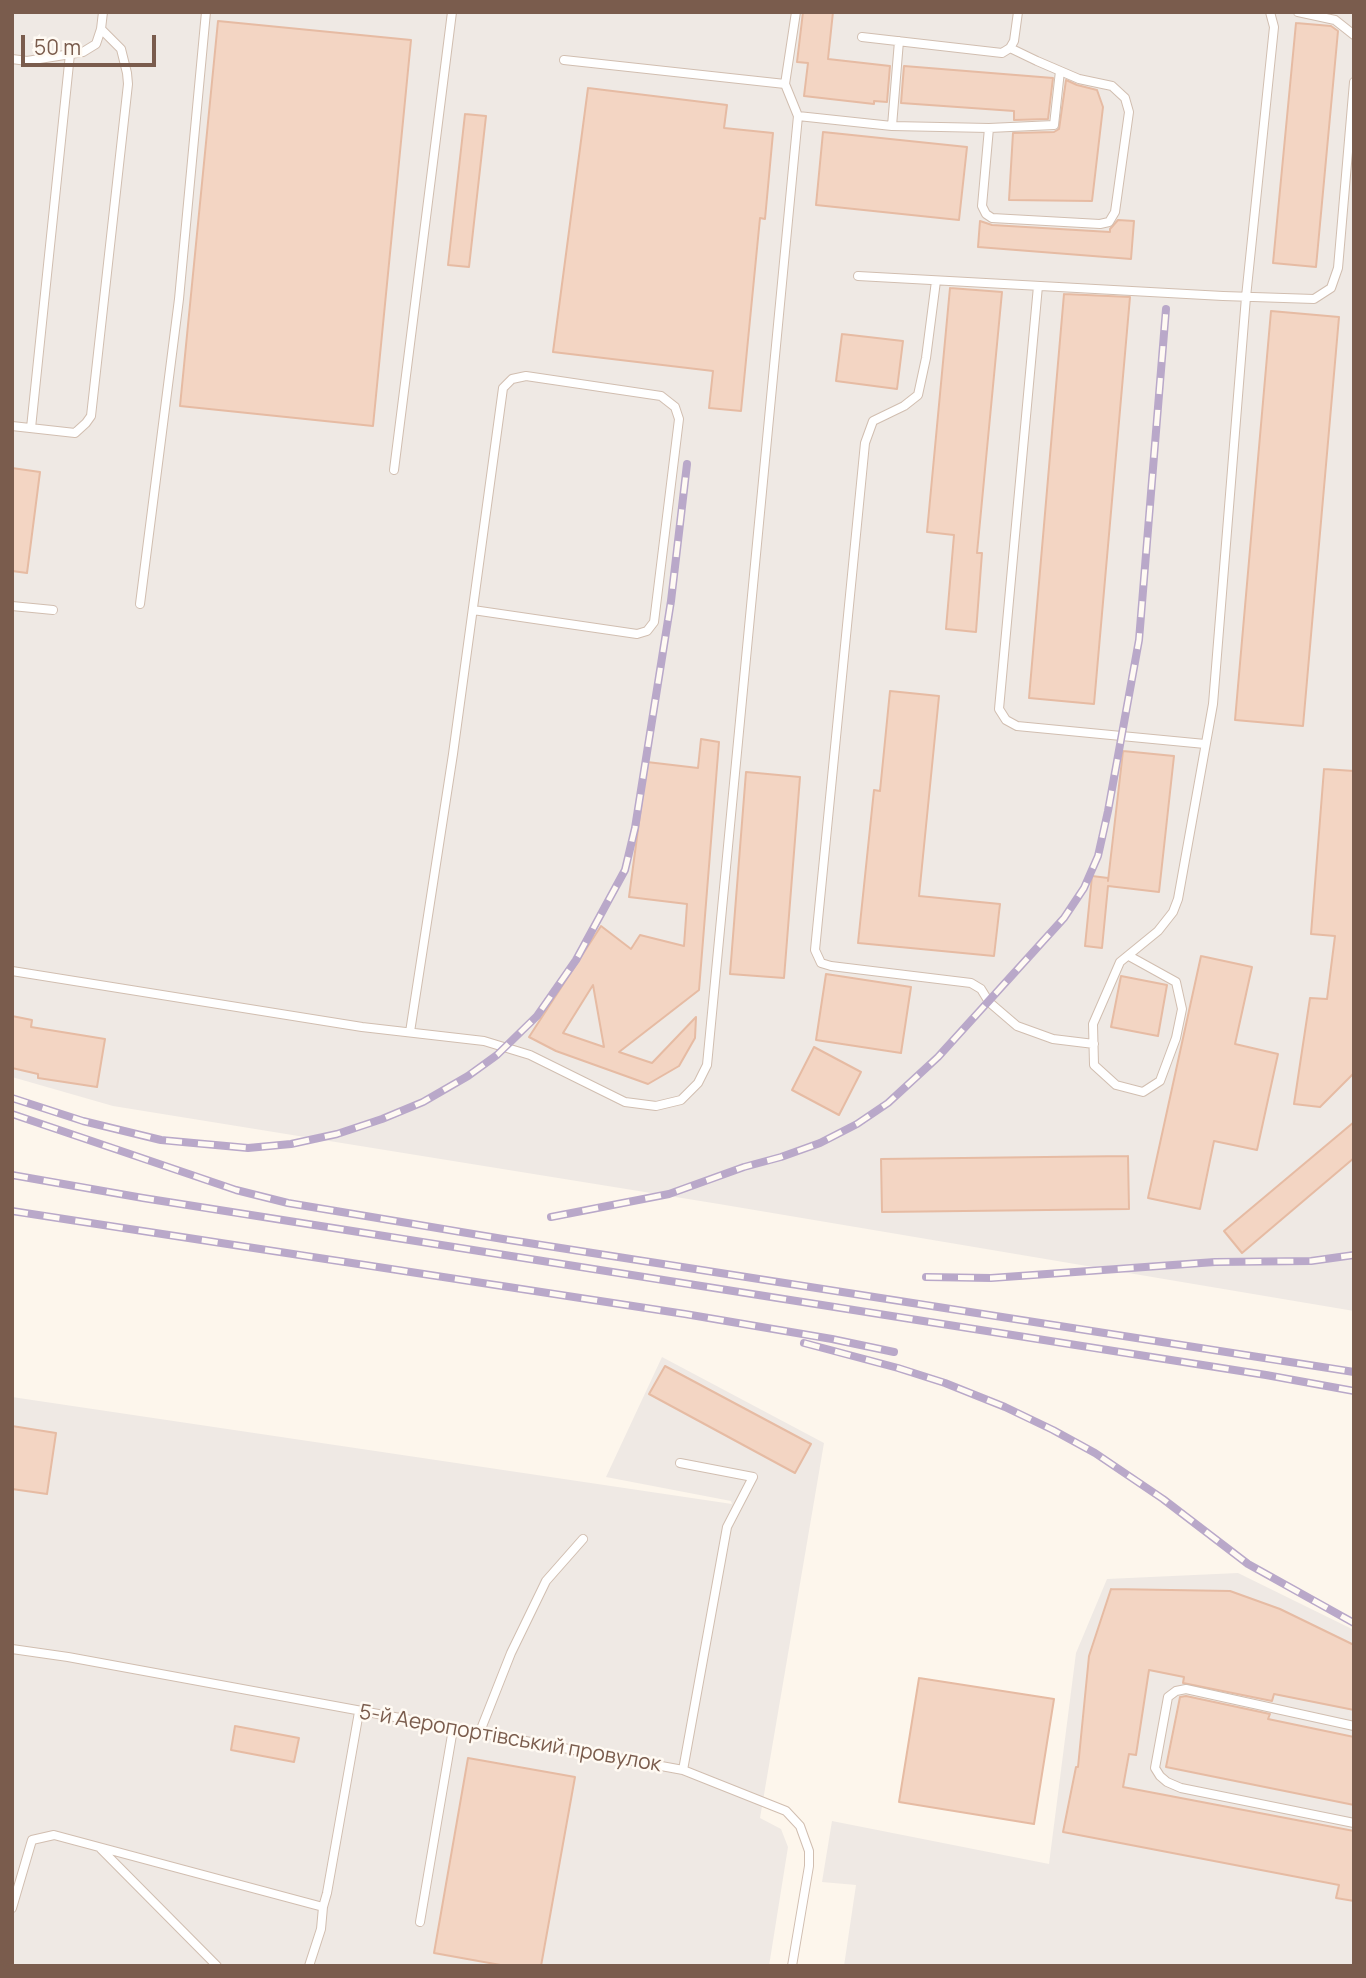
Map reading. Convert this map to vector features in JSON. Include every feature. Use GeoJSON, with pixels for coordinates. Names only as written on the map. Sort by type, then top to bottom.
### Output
{"type":"FeatureCollection","features":[{"type":"Feature","properties":{"kind":"lane"},"geometry":{"type":"LineString","coordinates":[[12,59],[27,61],[83,52],[96,44],[103,12]]}},
{"type":"Feature","properties":{"kind":"lane"},"geometry":{"type":"LineString","coordinates":[[140,604],[179,299],[206,12]]}},
{"type":"Feature","properties":{"kind":"lane"},"geometry":{"type":"LineString","coordinates":[[394,470],[452,12]]}},
{"type":"Feature","properties":{"kind":"lane"},"geometry":{"type":"LineString","coordinates":[[12,971],[362,1027],[484,1041],[530,1055],[625,1102],[656,1106],[681,1100],[698,1083],[707,1065],[798,116],[785,84],[796,12]]}},
{"type":"Feature","properties":{"kind":"lane"},"geometry":{"type":"LineString","coordinates":[[862,37],[1002,53],[1010,48],[1014,41],[1018,12]]}},
{"type":"Feature","properties":{"kind":"lane"},"geometry":{"type":"LineString","coordinates":[[1129,956],[1176,982],[1182,1009],[1176,1038],[1160,1081],[1143,1092],[1116,1085],[1094,1065],[1094,1024],[1121,962],[1158,931],[1173,912],[1178,899],[1213,704],[1246,297],[1274,27],[1270,12]]}},
{"type":"Feature","properties":{"kind":"lane"},"geometry":{"type":"LineString","coordinates":[[1298,12],[1335,20],[1354,35]]}},
{"type":"Feature","properties":{"kind":"lane"},"geometry":{"type":"LineString","coordinates":[[12,426],[75,433],[91,416],[128,84],[121,49],[101,29]]}},
{"type":"Feature","properties":{"kind":"lane"},"geometry":{"type":"LineString","coordinates":[[892,126],[899,41]]}},
{"type":"Feature","properties":{"kind":"lane"},"geometry":{"type":"LineString","coordinates":[[989,128],[982,206],[986,214],[992,218],[1100,224],[1109,222],[1115,212],[1129,113],[1125,98],[1112,86],[1079,79],[1010,48]]}},
{"type":"Feature","properties":{"kind":"lane"},"geometry":{"type":"LineString","coordinates":[[31,428],[71,54]]}},
{"type":"Feature","properties":{"kind":"lane"},"geometry":{"type":"LineString","coordinates":[[564,60],[785,84]]}},
{"type":"Feature","properties":{"kind":"lane"},"geometry":{"type":"LineString","coordinates":[[798,116],[892,126],[989,128],[1054,125],[1060,71]]}},
{"type":"Feature","properties":{"kind":"lane"},"geometry":{"type":"LineString","coordinates":[[858,276],[1314,299],[1331,288],[1338,268],[1354,82]]}},
{"type":"Feature","properties":{"kind":"lane"},"geometry":{"type":"LineString","coordinates":[[936,281],[926,358],[918,395],[905,406],[873,421],[865,443],[815,950],[821,962],[831,966],[971,983],[981,989],[989,1002],[1017,1026],[1053,1039],[1094,1044]]}},
{"type":"Feature","properties":{"kind":"lane"},"geometry":{"type":"LineString","coordinates":[[1038,286],[999,709],[1006,720],[1017,726],[1205,744]]}},
{"type":"Feature","properties":{"kind":"lane"},"geometry":{"type":"LineString","coordinates":[[410,1032],[453,754],[472,610],[503,388],[512,379],[526,376],[660,396],[675,407],[679,419],[656,609],[654,622],[647,631],[637,634],[472,610]]}},
{"type":"Feature","properties":{"kind":"lane"},"geometry":{"type":"LineString","coordinates":[[12,606],[53,610]]}},
{"type":"Feature","properties":{"kind":"lane"},"geometry":{"type":"LineString","coordinates":[[680,1462],[753,1478],[727,1527],[683,1770]]}},
{"type":"Feature","properties":{"kind":"lane"},"geometry":{"type":"LineString","coordinates":[[479,1734],[511,1653],[546,1581],[583,1539]]}},
{"type":"Feature","properties":{"kind":"lane","name":"5-й Аеропортівський провулок"},"geometry":{"type":"LineString","coordinates":[[12,1649],[683,1770],[786,1811],[800,1826],[809,1851],[809,1866],[792,1966]]}},
{"type":"Feature","properties":{"kind":"lane"},"geometry":{"type":"LineString","coordinates":[[1354,1726],[1186,1689],[1176,1691],[1168,1697],[1155,1768],[1167,1782],[1181,1788],[1354,1823]]}},
{"type":"Feature","properties":{"kind":"lane"},"geometry":{"type":"LineString","coordinates":[[309,1966],[321,1929],[359,1712]]}},
{"type":"Feature","properties":{"kind":"lane"},"geometry":{"type":"LineString","coordinates":[[420,1922],[453,1729]]}},
{"type":"Feature","properties":{"kind":"lane"},"geometry":{"type":"LineString","coordinates":[[12,1908],[32,1840],[54,1835],[323,1907]]}},
{"type":"Feature","properties":{"kind":"lane"},"geometry":{"type":"LineString","coordinates":[[99,1847],[217,1966]]}},
{"type":"Feature","properties":{"kind":"shaded area"},"geometry":{"type":"Polygon","coordinates":[[[12,12],[1354,12],[1354,1311],[113,1106],[12,1077],[12,12]]]}},
{"type":"Feature","properties":{"kind":"shaded area"},"geometry":{"type":"Polygon","coordinates":[[[662,1357],[824,1443],[760,1818],[781,1829],[788,1847],[769,1966],[12,1966],[12,1397],[732,1504],[731,1501],[606,1477],[662,1357]]]}},
{"type":"Feature","properties":{"kind":"shaded area"},"geometry":{"type":"Polygon","coordinates":[[[1238,1573],[1354,1630],[1354,1966],[844,1966],[856,1885],[822,1882],[832,1821],[1049,1864],[1076,1653],[1107,1579],[1238,1573]]]}},
{"type":"Feature","properties":{"kind":"building"},"geometry":{"type":"Polygon","coordinates":[[[803,12],[833,12],[828,59],[890,66],[887,102],[874,101],[874,104],[804,96],[808,63],[797,62],[803,12]]]}},
{"type":"Feature","properties":{"kind":"building"},"geometry":{"type":"Polygon","coordinates":[[[218,21],[411,40],[373,426],[180,406],[218,21]]]}},
{"type":"Feature","properties":{"kind":"building"},"geometry":{"type":"Polygon","coordinates":[[[1296,23],[1331,26],[1338,31],[1316,267],[1273,263],[1296,23]]]}},
{"type":"Feature","properties":{"kind":"building"},"geometry":{"type":"Polygon","coordinates":[[[904,66],[1053,78],[1048,119],[1014,120],[1014,111],[901,103],[904,66]]]}},
{"type":"Feature","properties":{"kind":"building"},"geometry":{"type":"Polygon","coordinates":[[[1066,80],[1097,90],[1103,107],[1092,201],[1009,200],[1013,133],[1054,132],[1059,129],[1066,80]]]}},
{"type":"Feature","properties":{"kind":"building"},"geometry":{"type":"Polygon","coordinates":[[[588,88],[727,105],[724,128],[773,133],[765,219],[760,218],[741,411],[709,408],[713,371],[553,352],[588,88]]]}},
{"type":"Feature","properties":{"kind":"building"},"geometry":{"type":"Polygon","coordinates":[[[465,114],[486,116],[469,267],[448,265],[465,114]]]}},
{"type":"Feature","properties":{"kind":"building"},"geometry":{"type":"Polygon","coordinates":[[[823,132],[967,147],[959,220],[816,205],[823,132]]]}},
{"type":"Feature","properties":{"kind":"building"},"geometry":{"type":"Polygon","coordinates":[[[1118,220],[1134,221],[1131,259],[978,247],[980,221],[992,225],[1110,232],[1118,220]]]}},
{"type":"Feature","properties":{"kind":"building"},"geometry":{"type":"Polygon","coordinates":[[[950,288],[1002,292],[977,553],[982,553],[976,632],[946,629],[954,535],[927,532],[950,288]]]}},
{"type":"Feature","properties":{"kind":"building"},"geometry":{"type":"Polygon","coordinates":[[[1064,294],[1130,297],[1094,704],[1029,698],[1064,294]]]}},
{"type":"Feature","properties":{"kind":"building"},"geometry":{"type":"Polygon","coordinates":[[[1271,311],[1339,317],[1303,726],[1235,720],[1271,311]]]}},
{"type":"Feature","properties":{"kind":"building"},"geometry":{"type":"Polygon","coordinates":[[[842,334],[903,341],[897,389],[836,381],[842,334]]]}},
{"type":"Feature","properties":{"kind":"building"},"geometry":{"type":"Polygon","coordinates":[[[12,468],[40,472],[27,573],[12,571],[12,468]]]}},
{"type":"Feature","properties":{"kind":"building"},"geometry":{"type":"Polygon","coordinates":[[[890,691],[939,696],[919,896],[1000,904],[994,956],[858,943],[874,790],[880,791],[890,691]]]}},
{"type":"Feature","properties":{"kind":"building"},"geometry":{"type":"Polygon","coordinates":[[[701,739],[719,742],[699,990],[619,1052],[652,1063],[696,1017],[695,1038],[679,1066],[648,1084],[556,1051],[529,1037],[601,926],[631,949],[640,935],[684,946],[687,904],[629,897],[647,762],[698,768],[701,739]],[[593,985],[563,1033],[604,1047],[593,985]]]}},
{"type":"Feature","properties":{"kind":"building"},"geometry":{"type":"Polygon","coordinates":[[[1123,751],[1174,756],[1159,892],[1108,886],[1102,948],[1085,946],[1092,876],[1108,878],[1108,881],[1123,751]]]}},
{"type":"Feature","properties":{"kind":"building"},"geometry":{"type":"Polygon","coordinates":[[[1324,769],[1354,771],[1354,1073],[1320,1107],[1294,1104],[1310,998],[1327,999],[1335,936],[1311,934],[1324,769]]]}},
{"type":"Feature","properties":{"kind":"building"},"geometry":{"type":"Polygon","coordinates":[[[746,772],[800,777],[784,978],[730,974],[746,772]]]}},
{"type":"Feature","properties":{"kind":"building"},"geometry":{"type":"Polygon","coordinates":[[[1201,956],[1252,967],[1235,1044],[1278,1054],[1257,1150],[1214,1141],[1200,1209],[1148,1198],[1201,956]]]}},
{"type":"Feature","properties":{"kind":"building"},"geometry":{"type":"Polygon","coordinates":[[[826,974],[911,987],[901,1053],[816,1040],[826,974]]]}},
{"type":"Feature","properties":{"kind":"building"},"geometry":{"type":"Polygon","coordinates":[[[1121,976],[1167,985],[1158,1036],[1111,1027],[1121,976]]]}},
{"type":"Feature","properties":{"kind":"building"},"geometry":{"type":"Polygon","coordinates":[[[12,1016],[32,1020],[31,1027],[105,1039],[97,1087],[38,1078],[38,1074],[12,1068],[12,1016]]]}},
{"type":"Feature","properties":{"kind":"building"},"geometry":{"type":"Polygon","coordinates":[[[814,1047],[861,1072],[839,1115],[792,1090],[814,1047]]]}},
{"type":"Feature","properties":{"kind":"building"},"geometry":{"type":"Polygon","coordinates":[[[1354,1122],[1354,1158],[1242,1253],[1224,1231],[1354,1122]]]}},
{"type":"Feature","properties":{"kind":"building"},"geometry":{"type":"Polygon","coordinates":[[[1128,1156],[1129,1209],[882,1212],[881,1159],[1128,1156]]]}},
{"type":"Feature","properties":{"kind":"building"},"geometry":{"type":"Polygon","coordinates":[[[665,1366],[811,1444],[795,1473],[649,1394],[665,1366]]]}},
{"type":"Feature","properties":{"kind":"building"},"geometry":{"type":"Polygon","coordinates":[[[12,1426],[56,1433],[47,1494],[12,1489],[12,1426]]]}},
{"type":"Feature","properties":{"kind":"building"},"geometry":{"type":"Polygon","coordinates":[[[1111,1589],[1230,1591],[1280,1609],[1354,1645],[1354,1710],[1274,1694],[1272,1701],[1183,1683],[1184,1677],[1149,1670],[1136,1755],[1129,1754],[1123,1787],[1354,1831],[1354,1901],[1336,1898],[1339,1885],[1063,1832],[1078,1767],[1089,1656],[1111,1589]]]}},
{"type":"Feature","properties":{"kind":"building"},"geometry":{"type":"Polygon","coordinates":[[[919,1678],[1054,1699],[1034,1824],[899,1802],[919,1678]]]}},
{"type":"Feature","properties":{"kind":"building"},"geometry":{"type":"Polygon","coordinates":[[[1180,1697],[1270,1714],[1268,1719],[1354,1737],[1354,1805],[1166,1767],[1180,1697]]]}},
{"type":"Feature","properties":{"kind":"building"},"geometry":{"type":"Polygon","coordinates":[[[235,1726],[299,1738],[294,1762],[231,1750],[235,1726]]]}},
{"type":"Feature","properties":{"kind":"building"},"geometry":{"type":"Polygon","coordinates":[[[468,1758],[575,1777],[541,1966],[506,1966],[434,1953],[468,1758]]]}},
{"type":"Feature","properties":{"kind":"railway"},"geometry":{"type":"LineString","coordinates":[[551,1217],[669,1194],[820,1143],[857,1124],[888,1103],[938,1057],[1064,918],[1084,888],[1098,856],[1139,640],[1166,309]]}},
{"type":"Feature","properties":{"kind":"railway"},"geometry":{"type":"LineString","coordinates":[[12,1098],[83,1121],[161,1140],[248,1148],[291,1144],[337,1134],[382,1119],[423,1102],[468,1076],[497,1055],[537,1016],[576,960],[625,870],[635,828],[671,601],[687,464]]}},
{"type":"Feature","properties":{"kind":"railway"},"geometry":{"type":"LineString","coordinates":[[12,1114],[236,1190],[288,1203],[1354,1372]]}},
{"type":"Feature","properties":{"kind":"railway"},"geometry":{"type":"LineString","coordinates":[[12,1175],[1354,1391]]}},
{"type":"Feature","properties":{"kind":"railway"},"geometry":{"type":"LineString","coordinates":[[12,1211],[685,1314],[894,1352]]}},
{"type":"Feature","properties":{"kind":"railway"},"geometry":{"type":"LineString","coordinates":[[926,1277],[991,1278],[1215,1262],[1311,1261],[1354,1255]]}},
{"type":"Feature","properties":{"kind":"railway"},"geometry":{"type":"LineString","coordinates":[[804,1343],[945,1383],[1053,1430],[1095,1453],[1163,1499],[1248,1564],[1354,1623]]}}]}
